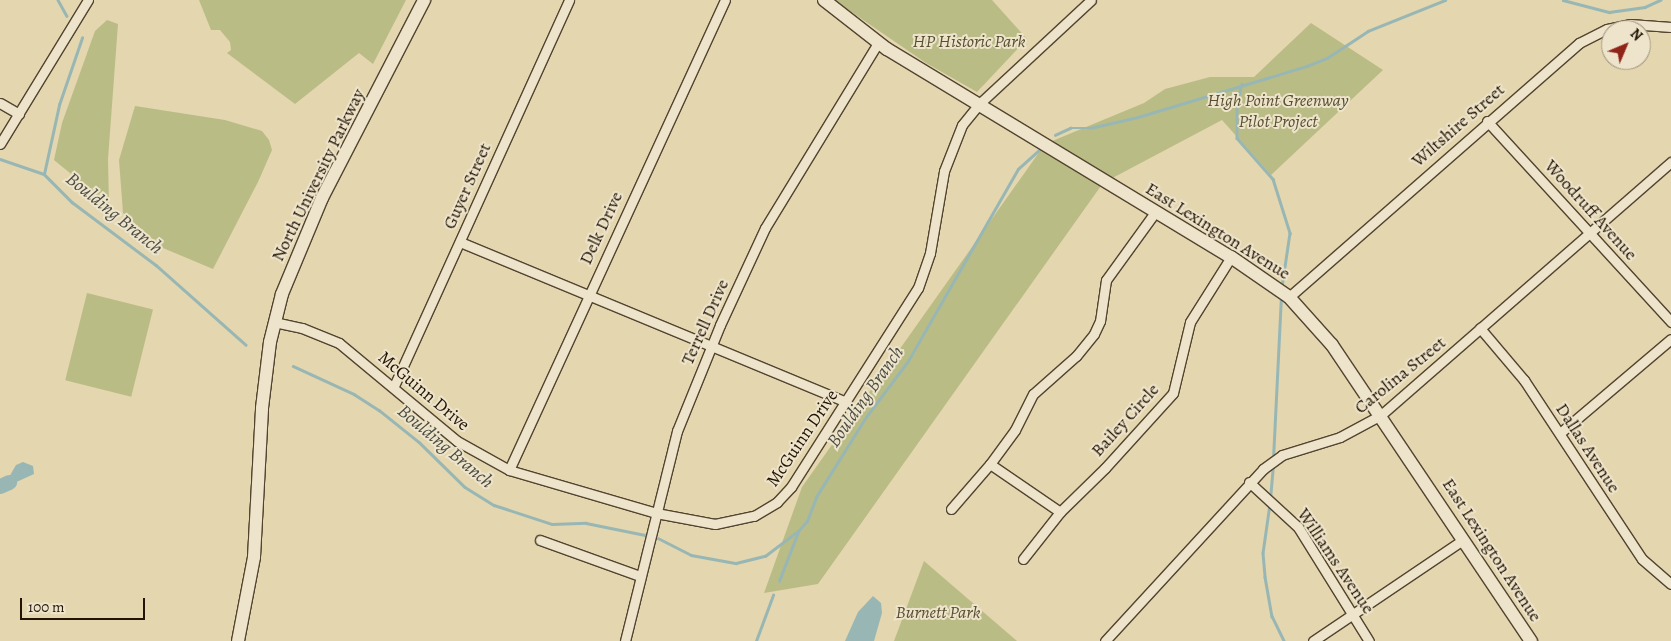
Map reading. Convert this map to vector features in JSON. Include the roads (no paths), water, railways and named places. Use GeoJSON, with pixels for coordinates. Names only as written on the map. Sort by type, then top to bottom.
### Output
{"type":"FeatureCollection","features":[{"type":"Feature","properties":{"kind":"main road","name":"North University Parkway"},"geometry":{"type":"LineString","coordinates":[[238,641],[254,557],[262,408],[274,322],[292,263],[322,198],[424,0]]}},
{"type":"Feature","properties":{"kind":"main road","name":"East Lexington Avenue"},"geometry":{"type":"LineString","coordinates":[[824,0],[878,43],[1231,256],[1289,297],[1318,327],[1381,415],[1531,641]]}},
{"type":"Feature","properties":{"kind":"street"},"geometry":{"type":"LineString","coordinates":[[0,144],[88,0]]}},
{"type":"Feature","properties":{"kind":"street","name":"Guyer Street"},"geometry":{"type":"LineString","coordinates":[[394,386],[569,0]]}},
{"type":"Feature","properties":{"kind":"street","name":"Delk Drive"},"geometry":{"type":"LineString","coordinates":[[509,470],[725,0]]}},
{"type":"Feature","properties":{"kind":"street","name":"McGuinn Drive"},"geometry":{"type":"LineString","coordinates":[[274,322],[302,328],[339,343],[394,386],[457,440],[509,470],[656,513],[715,524],[742,521],[763,511],[792,487],[918,288],[930,253],[938,194],[951,150],[962,125],[978,105],[1092,0]]}},
{"type":"Feature","properties":{"kind":"street","name":"Wiltshire Street"},"geometry":{"type":"LineString","coordinates":[[1289,297],[1487,121],[1579,43],[1607,29],[1630,24],[1671,27]]}},
{"type":"Feature","properties":{"kind":"street","name":"Terrell Drive"},"geometry":{"type":"LineString","coordinates":[[625,641],[677,431],[712,346],[765,228],[878,43]]}},
{"type":"Feature","properties":{"kind":"street"},"geometry":{"type":"LineString","coordinates":[[0,103],[19,114]]}},
{"type":"Feature","properties":{"kind":"street","name":"Woodruff Avenue"},"geometry":{"type":"LineString","coordinates":[[1487,121],[1671,322]]}},
{"type":"Feature","properties":{"kind":"street","name":"Carolina Street"},"geometry":{"type":"LineString","coordinates":[[1105,641],[1249,482],[1282,455],[1340,437],[1381,415],[1671,162]]}},
{"type":"Feature","properties":{"kind":"street"},"geometry":{"type":"LineString","coordinates":[[951,509],[990,464],[1015,430],[1033,394],[1076,356],[1094,334],[1100,322],[1106,280],[1156,211]]}},
{"type":"Feature","properties":{"kind":"street"},"geometry":{"type":"LineString","coordinates":[[460,242],[846,402]]}},
{"type":"Feature","properties":{"kind":"street","name":"Bailey Circle"},"geometry":{"type":"LineString","coordinates":[[1023,559],[1060,512],[1105,468],[1172,393],[1190,322],[1231,256]]}},
{"type":"Feature","properties":{"kind":"street","name":"Dallas Avenue"},"geometry":{"type":"LineString","coordinates":[[1480,328],[1524,380],[1642,559],[1671,584]]}},
{"type":"Feature","properties":{"kind":"street"},"geometry":{"type":"LineString","coordinates":[[1560,433],[1671,339]]}},
{"type":"Feature","properties":{"kind":"street"},"geometry":{"type":"LineString","coordinates":[[990,464],[1060,512]]}},
{"type":"Feature","properties":{"kind":"street","name":"Williams Avenue"},"geometry":{"type":"LineString","coordinates":[[1249,482],[1298,527],[1369,641]]}},
{"type":"Feature","properties":{"kind":"street"},"geometry":{"type":"LineString","coordinates":[[540,540],[640,576]]}},
{"type":"Feature","properties":{"kind":"street"},"geometry":{"type":"LineString","coordinates":[[1313,641],[1463,540]]}},
{"type":"Feature","properties":{"kind":"water"},"geometry":{"type":"Polygon","coordinates":[[[23,462],[33,466],[34,474],[12,484],[8,479],[16,465],[23,462]]]}},
{"type":"Feature","properties":{"kind":"water"},"geometry":{"type":"Polygon","coordinates":[[[873,596],[881,603],[882,613],[874,641],[845,641],[858,612],[873,596]]]}},
{"type":"Feature","properties":{"kind":"waterway"},"geometry":{"type":"LineString","coordinates":[[58,0],[67,16]]}},
{"type":"Feature","properties":{"kind":"waterway","name":"Boulding Branch"},"geometry":{"type":"LineString","coordinates":[[1055,135],[1070,128],[1090,128],[1138,117],[1307,66],[1327,58],[1368,31],[1445,0]]}},
{"type":"Feature","properties":{"kind":"waterway","name":"Boulding Branch"},"geometry":{"type":"LineString","coordinates":[[1563,0],[1609,12],[1645,7],[1660,0]]}},
{"type":"Feature","properties":{"kind":"waterway"},"geometry":{"type":"LineString","coordinates":[[44,174],[59,105],[82,38]]}},
{"type":"Feature","properties":{"kind":"waterway"},"geometry":{"type":"LineString","coordinates":[[1242,84],[1237,104],[1237,138],[1273,179],[1290,233],[1282,287]]}},
{"type":"Feature","properties":{"kind":"waterway","name":"Boulding Branch"},"geometry":{"type":"LineString","coordinates":[[658,538],[691,555],[736,563],[765,556],[798,531],[807,521],[816,497],[866,417],[908,361],[1018,169],[1039,150]]}},
{"type":"Feature","properties":{"kind":"waterway","name":"Boulding Branch"},"geometry":{"type":"LineString","coordinates":[[0,159],[44,174],[72,202],[156,265],[246,345]]}},
{"type":"Feature","properties":{"kind":"waterway"},"geometry":{"type":"LineString","coordinates":[[1273,459],[1281,297]]}},
{"type":"Feature","properties":{"kind":"waterway","name":"Boulding Branch"},"geometry":{"type":"LineString","coordinates":[[293,366],[354,394],[379,410],[419,442],[465,487],[494,505],[552,524],[586,523],[645,535]]}},
{"type":"Feature","properties":{"kind":"waterway"},"geometry":{"type":"LineString","coordinates":[[1270,499],[1273,464]]}},
{"type":"Feature","properties":{"kind":"waterway"},"geometry":{"type":"LineString","coordinates":[[0,486],[9,482]]}},
{"type":"Feature","properties":{"kind":"waterway"},"geometry":{"type":"LineString","coordinates":[[1270,504],[1263,553],[1265,577],[1272,616],[1284,641]]}},
{"type":"Feature","properties":{"kind":"waterway"},"geometry":{"type":"LineString","coordinates":[[779,581],[798,532]]}},
{"type":"Feature","properties":{"kind":"waterway"},"geometry":{"type":"LineString","coordinates":[[756,641],[773,595]]}},
{"type":"Feature","properties":{"kind":"park label","name":"HP Historic Park"},"geometry":{"type":"Point","coordinates":[969,41]}},
{"type":"Feature","properties":{"kind":"park label","name":"High Point Greenway Pilot Project"},"geometry":{"type":"Point","coordinates":[1278,111]}},
{"type":"Feature","properties":{"kind":"park label","name":"Burnett Park"},"geometry":{"type":"Point","coordinates":[938,612]}}]}
